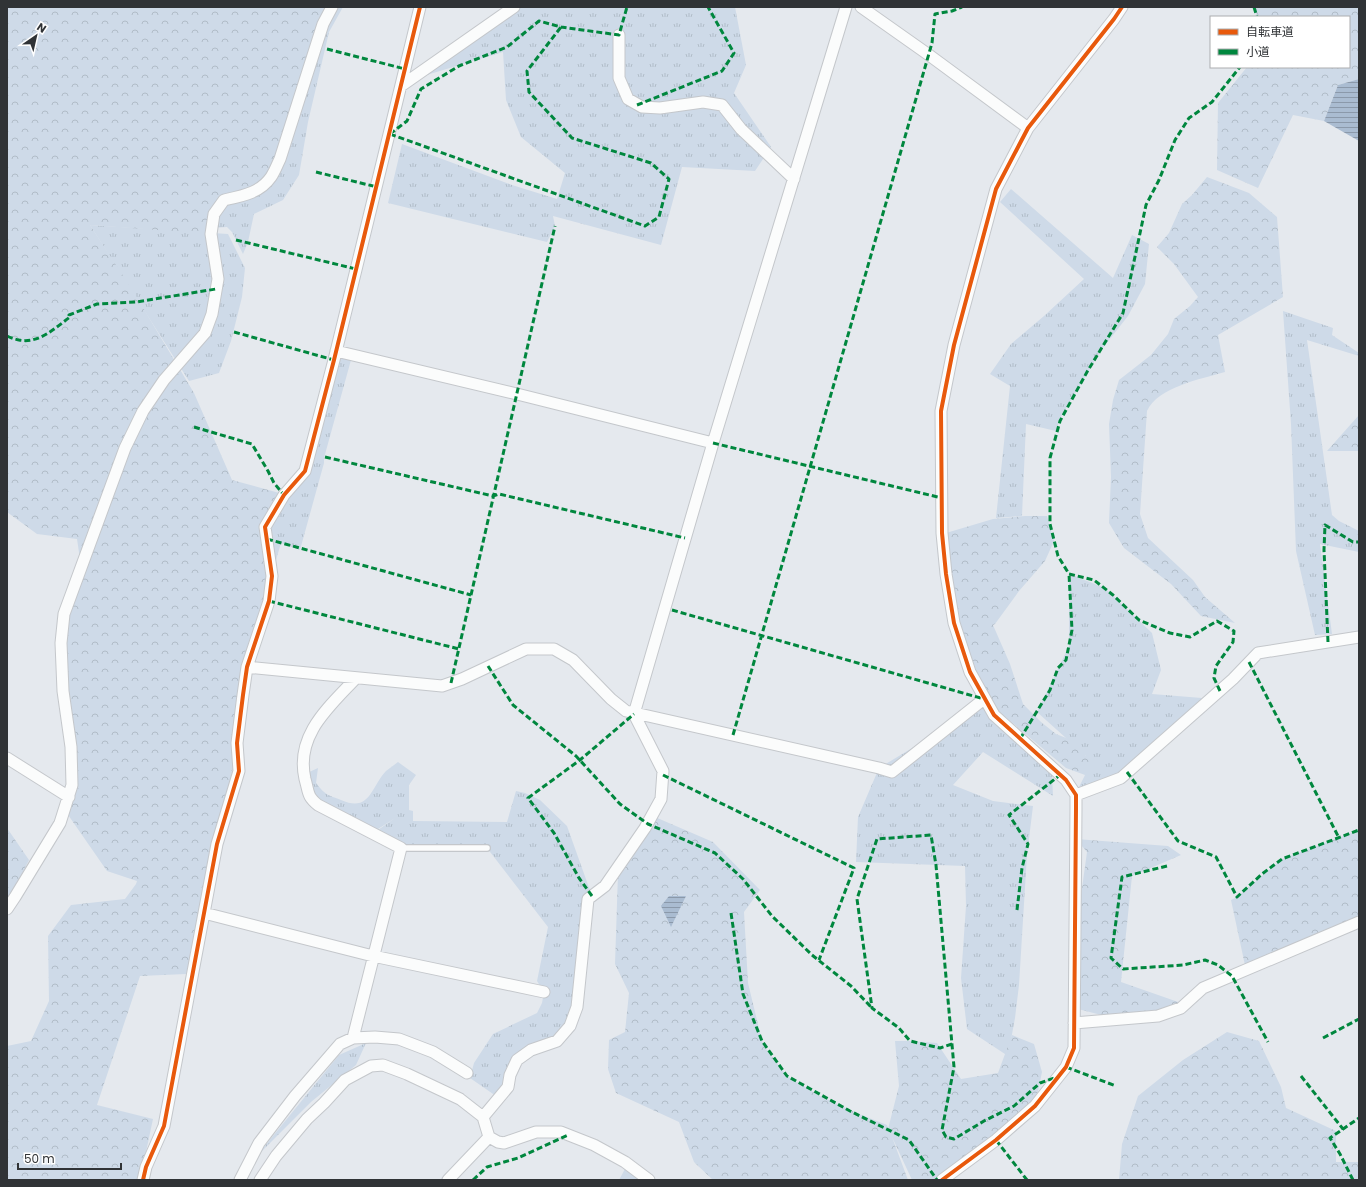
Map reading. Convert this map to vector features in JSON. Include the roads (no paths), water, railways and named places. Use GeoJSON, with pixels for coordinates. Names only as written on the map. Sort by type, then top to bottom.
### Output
{"type":"FeatureCollection","features":[{"type":"Feature","properties":{"kind":"street"},"geometry":{"type":"LineString","coordinates":[[7,909],[60,823],[72,785],[72,754],[63,692],[61,643],[64,614],[125,448],[143,411],[164,380],[205,333],[212,314],[218,279],[211,234],[214,214],[224,200],[246,195],[260,189],[271,177],[280,159],[323,24],[332,7]]}},
{"type":"Feature","properties":{"kind":"street"},"geometry":{"type":"LineString","coordinates":[[143,1180],[146,1167],[164,1126],[217,844],[239,770],[237,743],[242,695],[247,667],[269,601],[272,576],[265,527],[284,495],[304,473],[336,351],[420,7]]}},
{"type":"Feature","properties":{"kind":"street"},"geometry":{"type":"LineString","coordinates":[[401,86],[514,7]]}},
{"type":"Feature","properties":{"kind":"street"},"geometry":{"type":"LineString","coordinates":[[483,1117],[508,1087],[510,1075],[517,1060],[531,1050],[558,1041],[570,1026],[577,1007],[588,899],[605,886],[645,828],[661,799],[663,771],[634,714],[713,444],[846,7]]}},
{"type":"Feature","properties":{"kind":"street"},"geometry":{"type":"LineString","coordinates":[[860,7],[929,55],[1028,128]]}},
{"type":"Feature","properties":{"kind":"street"},"geometry":{"type":"LineString","coordinates":[[942,1180],[996,1140],[1035,1106],[1066,1067],[1074,1048],[1076,795],[1066,780],[994,716],[970,672],[956,628],[946,574],[942,533],[940,411],[954,345],[996,189],[1028,128],[1122,7]]}},
{"type":"Feature","properties":{"kind":"street"},"geometry":{"type":"LineString","coordinates":[[619,35],[620,78],[628,98],[642,107],[660,108],[702,102],[722,104],[741,130],[794,179]]}},
{"type":"Feature","properties":{"kind":"street"},"geometry":{"type":"LineString","coordinates":[[336,351],[509,392],[713,444]]}},
{"type":"Feature","properties":{"kind":"street"},"geometry":{"type":"LineString","coordinates":[[1076,795],[1121,778],[1233,679],[1258,653],[1359,637]]}},
{"type":"Feature","properties":{"kind":"street"},"geometry":{"type":"LineString","coordinates":[[247,667],[442,686],[526,649],[554,649],[574,660],[611,699],[626,711],[634,714],[892,772],[984,699]]}},
{"type":"Feature","properties":{"kind":"street"},"geometry":{"type":"LineString","coordinates":[[353,1038],[400,848],[318,805],[310,798],[304,772],[306,743],[312,731],[321,716],[356,678]]}},
{"type":"Feature","properties":{"kind":"street"},"geometry":{"type":"LineString","coordinates":[[7,758],[68,797]]}},
{"type":"Feature","properties":{"kind":"street"},"geometry":{"type":"LineString","coordinates":[[204,913],[374,956],[544,992]]}},
{"type":"Feature","properties":{"kind":"street"},"geometry":{"type":"LineString","coordinates":[[1074,1023],[1158,1016],[1181,1008],[1203,988],[1359,922]]}},
{"type":"Feature","properties":{"kind":"street"},"geometry":{"type":"LineString","coordinates":[[240,1180],[259,1143],[295,1096],[340,1044],[353,1038],[375,1037],[399,1039],[433,1052],[467,1072]]}},
{"type":"Feature","properties":{"kind":"street"},"geometry":{"type":"LineString","coordinates":[[260,1180],[276,1156],[307,1119],[345,1080],[371,1066],[383,1065],[407,1074],[460,1099],[483,1117],[489,1137],[498,1142],[504,1143],[536,1132],[562,1132],[625,1162],[649,1180]]}},
{"type":"Feature","properties":{"kind":"street"},"geometry":{"type":"LineString","coordinates":[[448,1180],[489,1137]]}},
{"type":"Feature","properties":{"kind":"lane"},"geometry":{"type":"LineString","coordinates":[[400,848],[487,848]]}}]}
